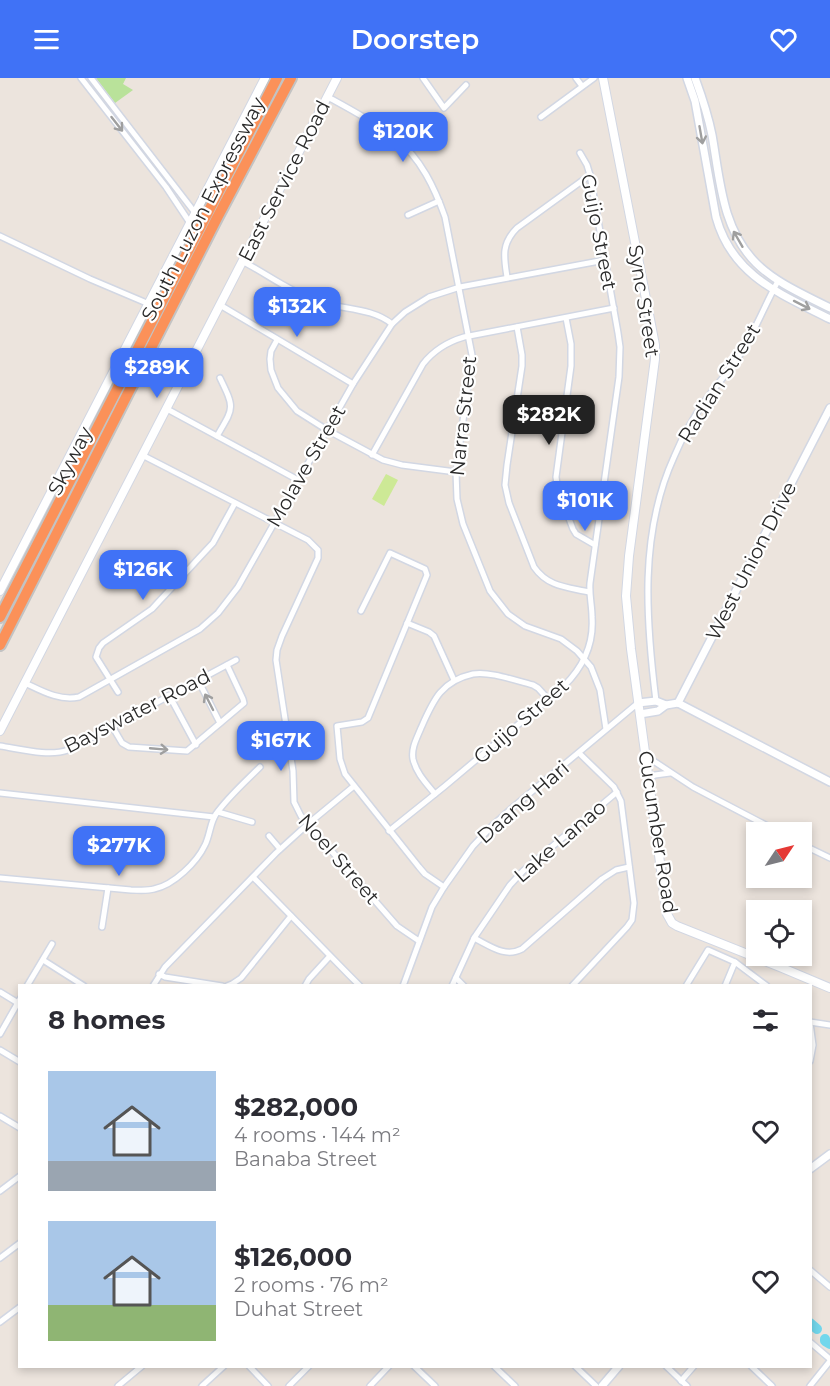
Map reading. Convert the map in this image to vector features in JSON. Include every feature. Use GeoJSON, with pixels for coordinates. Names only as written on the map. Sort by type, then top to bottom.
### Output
{"type":"FeatureCollection","features":[{"type":"Feature","properties":{"kind":"highway","name":"South Luzon Expressway"},"geometry":{"type":"LineString","coordinates":[[0,608],[275,78]]}},
{"type":"Feature","properties":{"kind":"highway","name":"Skyway"},"geometry":{"type":"LineString","coordinates":[[0,617],[275,78]]}},
{"type":"Feature","properties":{"kind":"highway","name":"South Luzon Expressway"},"geometry":{"type":"LineString","coordinates":[[0,645],[289,78]]}},
{"type":"Feature","properties":{"kind":"highway","name":"Skyway"},"geometry":{"type":"LineString","coordinates":[[0,637],[220,206],[289,78]]}},
{"type":"Feature","properties":{"kind":"main road"},"geometry":{"type":"LineString","coordinates":[[0,591],[266,78]]}},
{"type":"Feature","properties":{"kind":"main road","name":"East Service Road"},"geometry":{"type":"LineString","coordinates":[[0,731],[338,78]]}},
{"type":"Feature","properties":{"kind":"main road","name":"Sync Street"},"geometry":{"type":"LineString","coordinates":[[603,78],[656,359],[627,578],[627,617],[640,714]]}},
{"type":"Feature","properties":{"kind":"main road","name":"Cucumber Road"},"geometry":{"type":"LineString","coordinates":[[640,714],[667,914],[672,923],[830,988]]}},
{"type":"Feature","properties":{"kind":"street"},"geometry":{"type":"LineString","coordinates":[[81,78],[190,223]]}},
{"type":"Feature","properties":{"kind":"street"},"geometry":{"type":"LineString","coordinates":[[91,78],[196,214]]}},
{"type":"Feature","properties":{"kind":"street"},"geometry":{"type":"LineString","coordinates":[[423,78],[444,108],[466,85]]}},
{"type":"Feature","properties":{"kind":"street"},"geometry":{"type":"LineString","coordinates":[[576,78],[582,86]]}},
{"type":"Feature","properties":{"kind":"street"},"geometry":{"type":"LineString","coordinates":[[541,117],[594,78]]}},
{"type":"Feature","properties":{"kind":"street"},"geometry":{"type":"LineString","coordinates":[[687,78],[696,110],[719,228],[730,249],[752,275],[773,290],[830,319]]}},
{"type":"Feature","properties":{"kind":"street"},"geometry":{"type":"LineString","coordinates":[[695,78],[708,117],[722,195],[735,234],[757,264],[778,281],[830,308]]}},
{"type":"Feature","properties":{"kind":"street","name":"Narra Street"},"geometry":{"type":"LineString","coordinates":[[328,97],[398,140],[422,168],[440,201],[446,218],[472,356],[456,472],[457,499],[463,524],[496,601],[508,614],[525,626],[561,639],[584,658],[596,677],[606,729]]}},
{"type":"Feature","properties":{"kind":"street","name":"Guijo Street"},"geometry":{"type":"LineString","coordinates":[[389,831],[569,681],[590,646],[592,615],[590,592],[619,377],[620,347],[590,175],[580,153]]}},
{"type":"Feature","properties":{"kind":"street"},"geometry":{"type":"LineString","coordinates":[[507,277],[504,254],[510,235],[590,175]]}},
{"type":"Feature","properties":{"kind":"street"},"geometry":{"type":"LineString","coordinates":[[168,191],[175,186]]}},
{"type":"Feature","properties":{"kind":"street"},"geometry":{"type":"LineString","coordinates":[[408,215],[440,201]]}},
{"type":"Feature","properties":{"kind":"street"},"geometry":{"type":"LineString","coordinates":[[0,236],[149,304]]}},
{"type":"Feature","properties":{"kind":"street","name":"Molave Street"},"geometry":{"type":"LineString","coordinates":[[25,683],[55,696],[79,697],[200,629],[218,613],[238,587],[353,384],[392,324],[405,312],[429,297],[459,287],[605,260]]}},
{"type":"Feature","properties":{"kind":"street"},"geometry":{"type":"LineString","coordinates":[[242,261],[315,301],[372,313],[385,318],[392,324]]}},
{"type":"Feature","properties":{"kind":"street","name":"Radian Street"},"geometry":{"type":"LineString","coordinates":[[656,701],[648,626],[647,591],[653,527],[663,490],[672,460],[692,421],[743,350],[778,281]]}},
{"type":"Feature","properties":{"kind":"street"},"geometry":{"type":"LineString","coordinates":[[220,305],[353,384]]}},
{"type":"Feature","properties":{"kind":"street"},"geometry":{"type":"LineString","coordinates":[[372,455],[423,364],[442,346],[453,340],[469,336],[614,308]]}},
{"type":"Feature","properties":{"kind":"street"},"geometry":{"type":"LineString","coordinates":[[566,318],[571,344],[571,366],[556,484],[576,534],[595,545]]}},
{"type":"Feature","properties":{"kind":"street"},"geometry":{"type":"LineString","coordinates":[[517,327],[522,366],[505,480],[509,503],[538,573],[548,582],[590,592]]}},
{"type":"Feature","properties":{"kind":"street"},"geometry":{"type":"LineString","coordinates":[[278,340],[271,351],[271,370],[278,388],[297,411],[372,455],[402,465],[456,472]]}},
{"type":"Feature","properties":{"kind":"street"},"geometry":{"type":"LineString","coordinates":[[217,436],[231,413],[231,404],[220,378]]}},
{"type":"Feature","properties":{"kind":"street","name":"West Union Drive"},"geometry":{"type":"LineString","coordinates":[[678,703],[830,408]]}},
{"type":"Feature","properties":{"kind":"street"},"geometry":{"type":"LineString","coordinates":[[167,409],[298,480]]}},
{"type":"Feature","properties":{"kind":"street"},"geometry":{"type":"LineString","coordinates":[[142,455],[274,523]]}},
{"type":"Feature","properties":{"kind":"street"},"geometry":{"type":"LineString","coordinates":[[118,693],[96,657],[99,648],[152,609],[213,543],[235,503]]}},
{"type":"Feature","properties":{"kind":"street","name":"Noel Street"},"geometry":{"type":"LineString","coordinates":[[274,523],[314,544],[319,554],[277,650],[276,660],[293,771],[294,802],[308,824],[397,926],[419,941]]}},
{"type":"Feature","properties":{"kind":"street"},"geometry":{"type":"LineString","coordinates":[[361,611],[390,553],[425,569],[427,575],[368,718],[362,722],[337,726],[340,759],[345,774],[425,874],[444,887]]}},
{"type":"Feature","properties":{"kind":"street"},"geometry":{"type":"LineString","coordinates":[[406,623],[434,636],[454,680]]}},
{"type":"Feature","properties":{"kind":"street","name":"Bayswater Road"},"geometry":{"type":"LineString","coordinates":[[0,747],[46,753],[68,750],[236,660]]}},
{"type":"Feature","properties":{"kind":"street"},"geometry":{"type":"LineString","coordinates":[[112,726],[122,743],[129,747],[187,751],[244,701],[227,665]]}},
{"type":"Feature","properties":{"kind":"street"},"geometry":{"type":"LineString","coordinates":[[435,794],[419,774],[412,752],[432,704],[443,689],[454,680],[472,674],[490,674],[532,685],[548,699]]}},
{"type":"Feature","properties":{"kind":"street"},"geometry":{"type":"LineString","coordinates":[[198,680],[220,723]]}},
{"type":"Feature","properties":{"kind":"street"},"geometry":{"type":"LineString","coordinates":[[169,695],[196,745]]}},
{"type":"Feature","properties":{"kind":"street"},"geometry":{"type":"LineString","coordinates":[[638,703],[656,701],[666,705]]}},
{"type":"Feature","properties":{"kind":"street","name":"Daang Hari"},"geometry":{"type":"LineString","coordinates":[[404,984],[432,907],[483,835],[638,703]]}},
{"type":"Feature","properties":{"kind":"street"},"geometry":{"type":"LineString","coordinates":[[640,714],[658,711],[666,705],[678,703],[830,782]]}},
{"type":"Feature","properties":{"kind":"street"},"geometry":{"type":"LineString","coordinates":[[574,984],[632,920],[634,903],[622,809],[617,792],[615,787],[579,753]]}},
{"type":"Feature","properties":{"kind":"street"},"geometry":{"type":"LineString","coordinates":[[646,756],[693,787],[760,822]]}},
{"type":"Feature","properties":{"kind":"street"},"geometry":{"type":"LineString","coordinates":[[0,878],[131,890],[149,890],[163,886],[175,879],[201,853],[216,814],[260,767]]}},
{"type":"Feature","properties":{"kind":"street"},"geometry":{"type":"LineString","coordinates":[[649,779],[655,775],[670,773]]}},
{"type":"Feature","properties":{"kind":"street"},"geometry":{"type":"LineString","coordinates":[[154,984],[172,959],[280,849],[354,786]]}},
{"type":"Feature","properties":{"kind":"street","name":"Lake Lanao"},"geometry":{"type":"LineString","coordinates":[[453,984],[474,938],[510,885],[523,871],[617,792]]}},
{"type":"Feature","properties":{"kind":"street"},"geometry":{"type":"LineString","coordinates":[[0,793],[216,814],[252,822]]}},
{"type":"Feature","properties":{"kind":"street"},"geometry":{"type":"LineString","coordinates":[[269,836],[280,849]]}},
{"type":"Feature","properties":{"kind":"street"},"geometry":{"type":"LineString","coordinates":[[812,849],[830,858]]}},
{"type":"Feature","properties":{"kind":"street"},"geometry":{"type":"LineString","coordinates":[[474,938],[498,951],[516,952],[602,879],[616,870],[629,867]]}},
{"type":"Feature","properties":{"kind":"street"},"geometry":{"type":"LineString","coordinates":[[253,877],[358,984]]}},
{"type":"Feature","properties":{"kind":"street"},"geometry":{"type":"LineString","coordinates":[[102,927],[108,888]]}},
{"type":"Feature","properties":{"kind":"street"},"geometry":{"type":"LineString","coordinates":[[232,984],[241,978],[291,916]]}},
{"type":"Feature","properties":{"kind":"street"},"geometry":{"type":"LineString","coordinates":[[28,984],[52,944]]}},
{"type":"Feature","properties":{"kind":"street"},"geometry":{"type":"LineString","coordinates":[[687,984],[708,950],[735,962],[764,984]]}},
{"type":"Feature","properties":{"kind":"street"},"geometry":{"type":"LineString","coordinates":[[306,984],[330,956]]}},
{"type":"Feature","properties":{"kind":"street"},"geometry":{"type":"LineString","coordinates":[[43,960],[81,984]]}},
{"type":"Feature","properties":{"kind":"street"},"geometry":{"type":"LineString","coordinates":[[726,984],[735,962]]}},
{"type":"Feature","properties":{"kind":"street"},"geometry":{"type":"LineString","coordinates":[[159,974],[209,984]]}},
{"type":"Feature","properties":{"kind":"street"},"geometry":{"type":"LineString","coordinates":[[456,978],[462,984]]}},
{"type":"Feature","properties":{"kind":"street"},"geometry":{"type":"LineString","coordinates":[[0,992],[18,1001]]}},
{"type":"Feature","properties":{"kind":"street"},"geometry":{"type":"LineString","coordinates":[[0,1034],[18,1004]]}},
{"type":"Feature","properties":{"kind":"street"},"geometry":{"type":"LineString","coordinates":[[812,1022],[830,1025]]}},
{"type":"Feature","properties":{"kind":"street"},"geometry":{"type":"LineString","coordinates":[[0,1050],[18,1061]]}},
{"type":"Feature","properties":{"kind":"street"},"geometry":{"type":"LineString","coordinates":[[0,1116],[18,1127]]}},
{"type":"Feature","properties":{"kind":"street"},"geometry":{"type":"LineString","coordinates":[[812,1168],[830,1154]]}},
{"type":"Feature","properties":{"kind":"street"},"geometry":{"type":"LineString","coordinates":[[0,1191],[18,1178]]}},
{"type":"Feature","properties":{"kind":"street"},"geometry":{"type":"LineString","coordinates":[[0,1258],[18,1244]]}},
{"type":"Feature","properties":{"kind":"street"},"geometry":{"type":"LineString","coordinates":[[812,1272],[830,1287]]}},
{"type":"Feature","properties":{"kind":"street"},"geometry":{"type":"LineString","coordinates":[[0,1322],[18,1308]]}},
{"type":"Feature","properties":{"kind":"street"},"geometry":{"type":"LineString","coordinates":[[810,1386],[830,1360],[812,1344]]}},
{"type":"Feature","properties":{"kind":"street"},"geometry":{"type":"LineString","coordinates":[[118,1386],[140,1368]]}},
{"type":"Feature","properties":{"kind":"street"},"geometry":{"type":"LineString","coordinates":[[202,1386],[222,1368]]}},
{"type":"Feature","properties":{"kind":"street"},"geometry":{"type":"LineString","coordinates":[[251,1368],[268,1386]]}},
{"type":"Feature","properties":{"kind":"street"},"geometry":{"type":"LineString","coordinates":[[288,1386],[307,1368]]}},
{"type":"Feature","properties":{"kind":"street"},"geometry":{"type":"LineString","coordinates":[[370,1386],[387,1368]]}},
{"type":"Feature","properties":{"kind":"street"},"geometry":{"type":"LineString","coordinates":[[416,1368],[435,1386]]}},
{"type":"Feature","properties":{"kind":"street"},"geometry":{"type":"LineString","coordinates":[[496,1368],[515,1386]]}},
{"type":"Feature","properties":{"kind":"street"},"geometry":{"type":"LineString","coordinates":[[577,1368],[596,1386]]}},
{"type":"Feature","properties":{"kind":"street"},"geometry":{"type":"LineString","coordinates":[[602,1386],[617,1368]]}},
{"type":"Feature","properties":{"kind":"street"},"geometry":{"type":"LineString","coordinates":[[668,1368],[687,1386]]}},
{"type":"Feature","properties":{"kind":"street"},"geometry":{"type":"LineString","coordinates":[[681,1381],[692,1368]]}},
{"type":"Feature","properties":{"kind":"street"},"geometry":{"type":"LineString","coordinates":[[753,1368],[772,1386]]}},
{"type":"Feature","properties":{"kind":"green space"},"geometry":{"type":"Polygon","coordinates":[[[96,78],[126,78],[123,84],[133,90],[115,103],[96,78]]]}},
{"type":"Feature","properties":{"kind":"green space"},"geometry":{"type":"Polygon","coordinates":[[[386,474],[398,480],[384,506],[372,499],[386,474]]]}},
{"type":"Feature","properties":{"kind":"waterway"},"geometry":{"type":"LineString","coordinates":[[812,1325],[817,1329]]}},
{"type":"Feature","properties":{"kind":"waterway"},"geometry":{"type":"LineString","coordinates":[[825,1339],[830,1344]]}}]}
